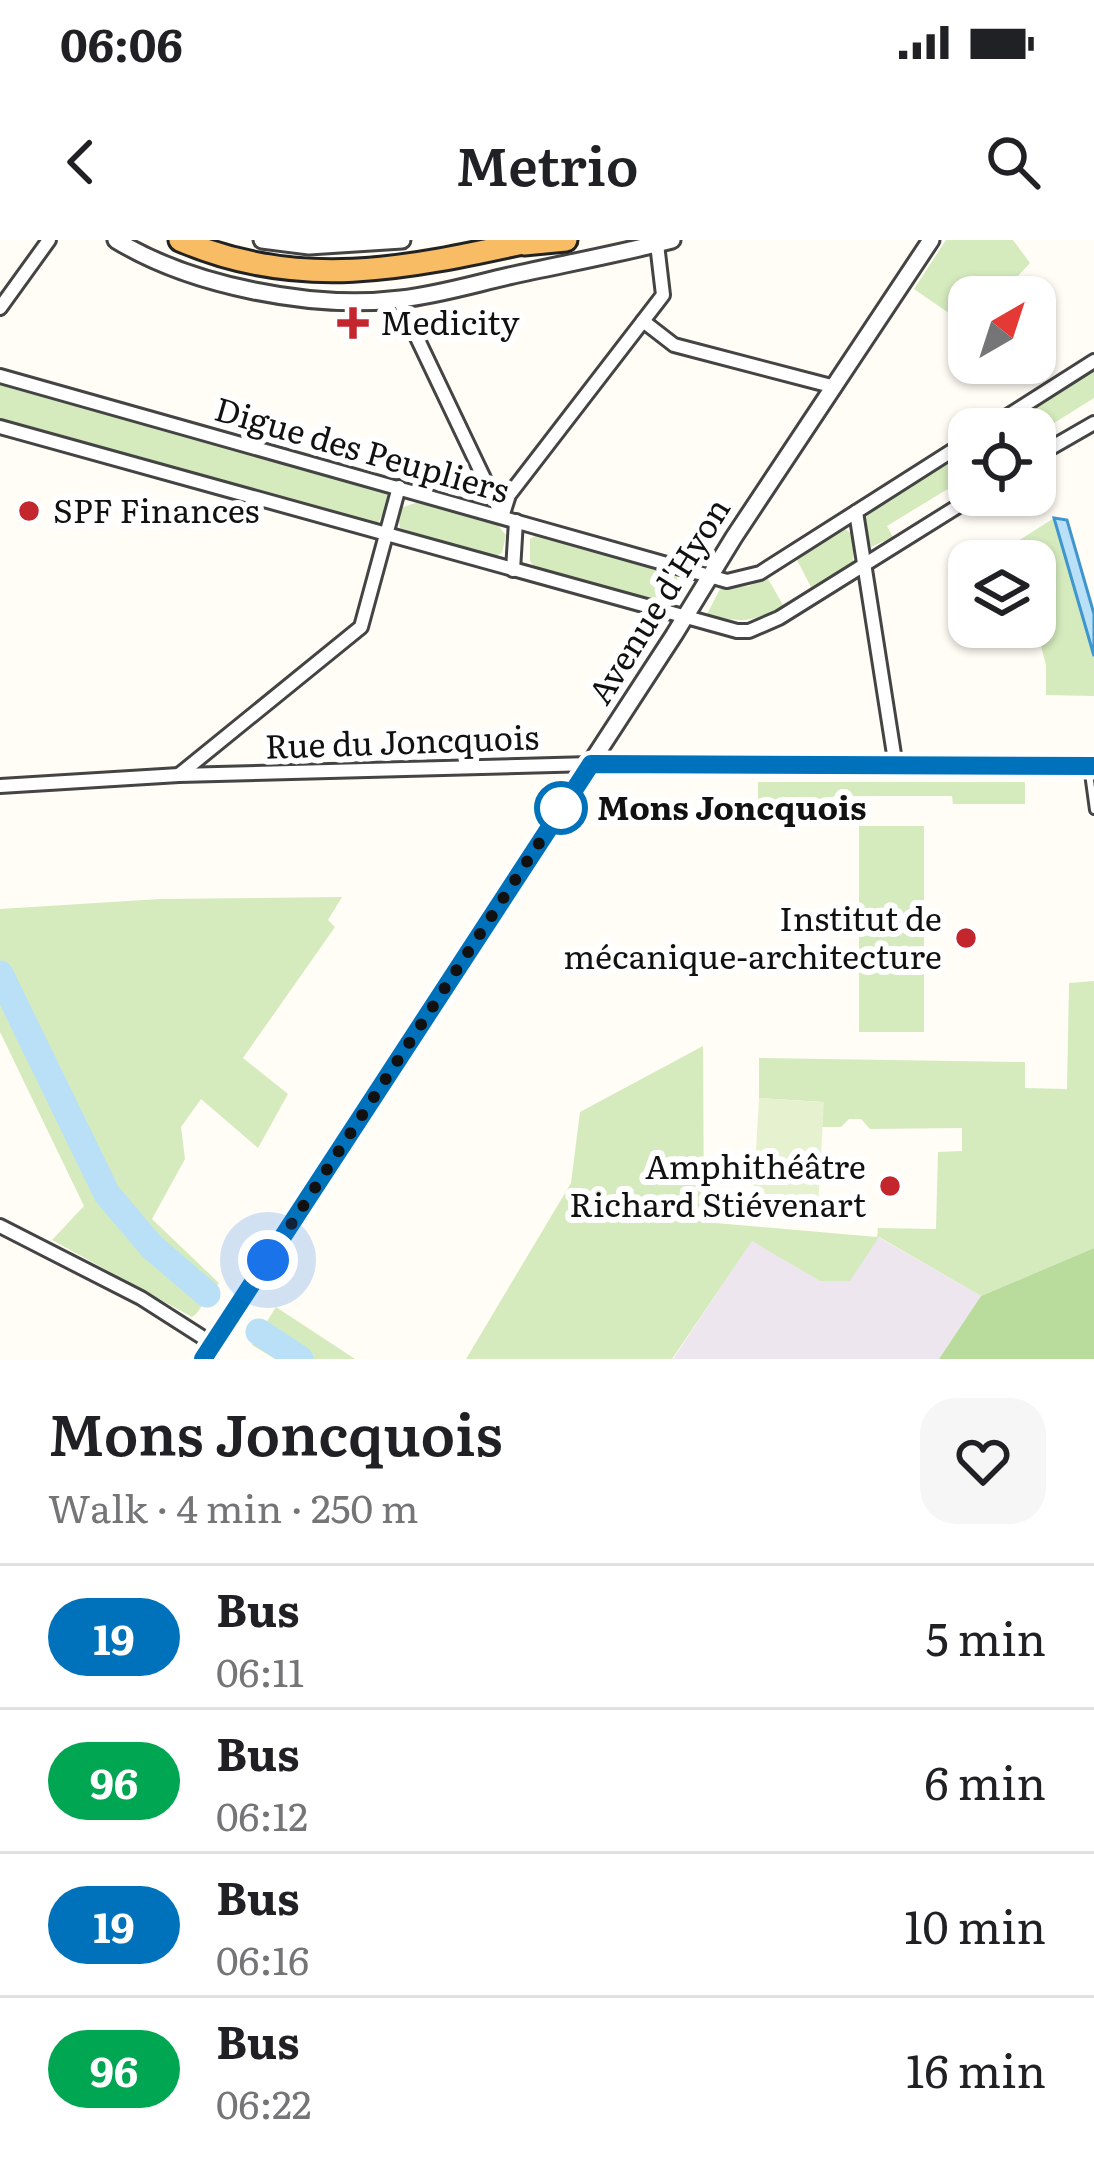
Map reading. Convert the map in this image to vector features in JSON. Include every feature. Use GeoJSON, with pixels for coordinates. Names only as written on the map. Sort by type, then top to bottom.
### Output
{"type":"FeatureCollection","features":[{"type":"Feature","properties":{"kind":"highway"},"geometry":{"type":"LineString","coordinates":[[162,240],[249,269],[332,272],[412,267],[526,241],[566,240]]}},
{"type":"Feature","properties":{"kind":"highway"},"geometry":{"type":"LineString","coordinates":[[180,240],[252,263],[332,272]]}},
{"type":"Feature","properties":{"kind":"street"},"geometry":{"type":"LineString","coordinates":[[0,308],[49,240]]}},
{"type":"Feature","properties":{"kind":"street"},"geometry":{"type":"LineString","coordinates":[[116,240],[180,271],[249,289],[332,299],[399,300],[664,242],[663,296],[508,494],[514,571]]}},
{"type":"Feature","properties":{"kind":"street"},"geometry":{"type":"LineString","coordinates":[[262,240],[310,246],[403,240]]}},
{"type":"Feature","properties":{"kind":"street","name":"Avenue d'Hyon"},"geometry":{"type":"LineString","coordinates":[[203,1359],[924,245]]}},
{"type":"Feature","properties":{"kind":"street"},"geometry":{"type":"LineString","coordinates":[[399,300],[509,519]]}},
{"type":"Feature","properties":{"kind":"street"},"geometry":{"type":"LineString","coordinates":[[644,321],[674,345],[835,388]]}},
{"type":"Feature","properties":{"kind":"street"},"geometry":{"type":"LineString","coordinates":[[1020,408],[1094,361]]}},
{"type":"Feature","properties":{"kind":"street","name":"Digue des Peupliers"},"geometry":{"type":"LineString","coordinates":[[0,376],[709,576]]}},
{"type":"Feature","properties":{"kind":"street"},"geometry":{"type":"LineString","coordinates":[[1056,445],[1094,423]]}},
{"type":"Feature","properties":{"kind":"street"},"geometry":{"type":"LineString","coordinates":[[0,428],[686,618],[749,631],[779,618],[948,513]]}},
{"type":"Feature","properties":{"kind":"street"},"geometry":{"type":"LineString","coordinates":[[709,576],[727,581],[760,573],[948,453]]}},
{"type":"Feature","properties":{"kind":"street"},"geometry":{"type":"LineString","coordinates":[[179,775],[361,627],[399,488]]}},
{"type":"Feature","properties":{"kind":"street"},"geometry":{"type":"LineString","coordinates":[[856,512],[896,766]]}},
{"type":"Feature","properties":{"kind":"street","name":"Rue du Joncquois"},"geometry":{"type":"LineString","coordinates":[[0,786],[179,775],[591,764],[1091,766]]}},
{"type":"Feature","properties":{"kind":"street"},"geometry":{"type":"LineString","coordinates":[[0,1226],[141,1298],[213,1344]]}},
{"type":"Feature","properties":{"kind":"lane"},"geometry":{"type":"LineString","coordinates":[[1091,766],[1094,810]]}},
{"type":"Feature","properties":{"kind":"shaded area"},"geometry":{"type":"Polygon","coordinates":[[[878,1237],[981,1296],[939,1359],[673,1359],[752,1240],[820,1281],[878,1237]]]}},
{"type":"Feature","properties":{"kind":"green space"},"geometry":{"type":"Polygon","coordinates":[[[946,240],[1013,240],[1030,263],[1018,276],[948,276],[948,312],[914,289],[946,240]]]}},
{"type":"Feature","properties":{"kind":"green space"},"geometry":{"type":"Polygon","coordinates":[[[1094,370],[1094,398],[1056,422],[1056,408],[1031,408],[1094,370]]]}},
{"type":"Feature","properties":{"kind":"green space"},"geometry":{"type":"Polygon","coordinates":[[[0,385],[386,492],[390,500],[378,523],[0,418],[0,385]]]}},
{"type":"Feature","properties":{"kind":"green space"},"geometry":{"type":"Polygon","coordinates":[[[948,461],[948,489],[887,526],[893,537],[871,547],[863,526],[868,512],[948,461]]]}},
{"type":"Feature","properties":{"kind":"green space"},"geometry":{"type":"Polygon","coordinates":[[[422,501],[495,522],[506,535],[502,553],[492,558],[400,528],[398,515],[403,507],[422,501]]]}},
{"type":"Feature","properties":{"kind":"green space"},"geometry":{"type":"Polygon","coordinates":[[[1054,518],[1094,656],[1094,696],[1046,695],[1042,648],[1056,648],[1056,540],[1019,540],[1054,518]]]}},
{"type":"Feature","properties":{"kind":"green space"},"geometry":{"type":"Polygon","coordinates":[[[843,528],[854,535],[853,562],[811,587],[796,558],[843,528]]]}},
{"type":"Feature","properties":{"kind":"green space"},"geometry":{"type":"Polygon","coordinates":[[[540,533],[679,572],[668,607],[537,571],[530,561],[530,539],[540,533]]]}},
{"type":"Feature","properties":{"kind":"green space"},"geometry":{"type":"Polygon","coordinates":[[[767,577],[783,605],[746,620],[707,614],[720,589],[749,586],[767,577]]]}},
{"type":"Feature","properties":{"kind":"green space"},"geometry":{"type":"Polygon","coordinates":[[[758,782],[1025,782],[1025,804],[953,804],[952,796],[833,796],[832,803],[758,803],[758,782]]]}},
{"type":"Feature","properties":{"kind":"green space"},"geometry":{"type":"Polygon","coordinates":[[[859,826],[924,826],[924,1032],[859,1032],[859,826]]]}},
{"type":"Feature","properties":{"kind":"green space"},"geometry":{"type":"Polygon","coordinates":[[[342,897],[328,920],[335,927],[243,1058],[288,1094],[258,1148],[201,1099],[181,1127],[185,1159],[152,1219],[219,1283],[196,1314],[192,1317],[52,1240],[84,1206],[0,1032],[0,909],[160,899],[342,897]]]}},
{"type":"Feature","properties":{"kind":"green space"},"geometry":{"type":"Polygon","coordinates":[[[1094,981],[1094,1248],[981,1296],[879,1237],[850,1281],[820,1281],[752,1241],[672,1359],[466,1359],[571,1183],[580,1112],[703,1046],[704,1222],[877,1237],[878,1228],[936,1229],[938,1152],[962,1151],[962,1128],[870,1129],[861,1119],[849,1119],[841,1127],[822,1127],[823,1102],[759,1098],[759,1058],[1025,1062],[1025,1088],[1067,1089],[1069,983],[1094,981]]]}},
{"type":"Feature","properties":{"kind":"green space"},"geometry":{"type":"Polygon","coordinates":[[[759,1098],[824,1102],[818,1207],[753,1203],[759,1098]]]}},
{"type":"Feature","properties":{"kind":"green space"},"geometry":{"type":"Polygon","coordinates":[[[1094,1248],[1094,1359],[939,1359],[981,1296],[1094,1248]]]}},
{"type":"Feature","properties":{"kind":"green space"},"geometry":{"type":"Polygon","coordinates":[[[276,1307],[355,1359],[275,1359],[252,1345],[276,1307]]]}},
{"type":"Feature","properties":{"kind":"water"},"geometry":{"type":"Polygon","coordinates":[[[1054,518],[1067,520],[1094,614],[1094,656],[1054,518]]]}},
{"type":"Feature","properties":{"kind":"waterway"},"geometry":{"type":"LineString","coordinates":[[0,974],[107,1194],[152,1247],[207,1294]]}},
{"type":"Feature","properties":{"kind":"waterway"},"geometry":{"type":"LineString","coordinates":[[259,1332],[300,1359]]}},
{"type":"Feature","properties":{"kind":"bus line","name":"19"},"geometry":{"type":"LineString","coordinates":[[203,1359],[591,764],[1094,766]]}},
{"type":"Feature","properties":{"kind":"place","name":"Medicity"},"geometry":{"type":"Point","coordinates":[353,323]}},
{"type":"Feature","properties":{"kind":"place","name":"SPF Finances"},"geometry":{"type":"Point","coordinates":[29,511]}},
{"type":"Feature","properties":{"kind":"place","name":"Mons Joncquois"},"geometry":{"type":"Point","coordinates":[561,808]}},
{"type":"Feature","properties":{"kind":"place","name":"Institut de mécanique-architecture"},"geometry":{"type":"Point","coordinates":[966,938]}},
{"type":"Feature","properties":{"kind":"place","name":"Amphithéâtre Richard Stiévenart"},"geometry":{"type":"Point","coordinates":[890,1186]}},
{"type":"Feature","properties":{"kind":"route"},"geometry":{"type":"LineString","coordinates":[[268,1260],[567,800],[561,808]]}}]}
